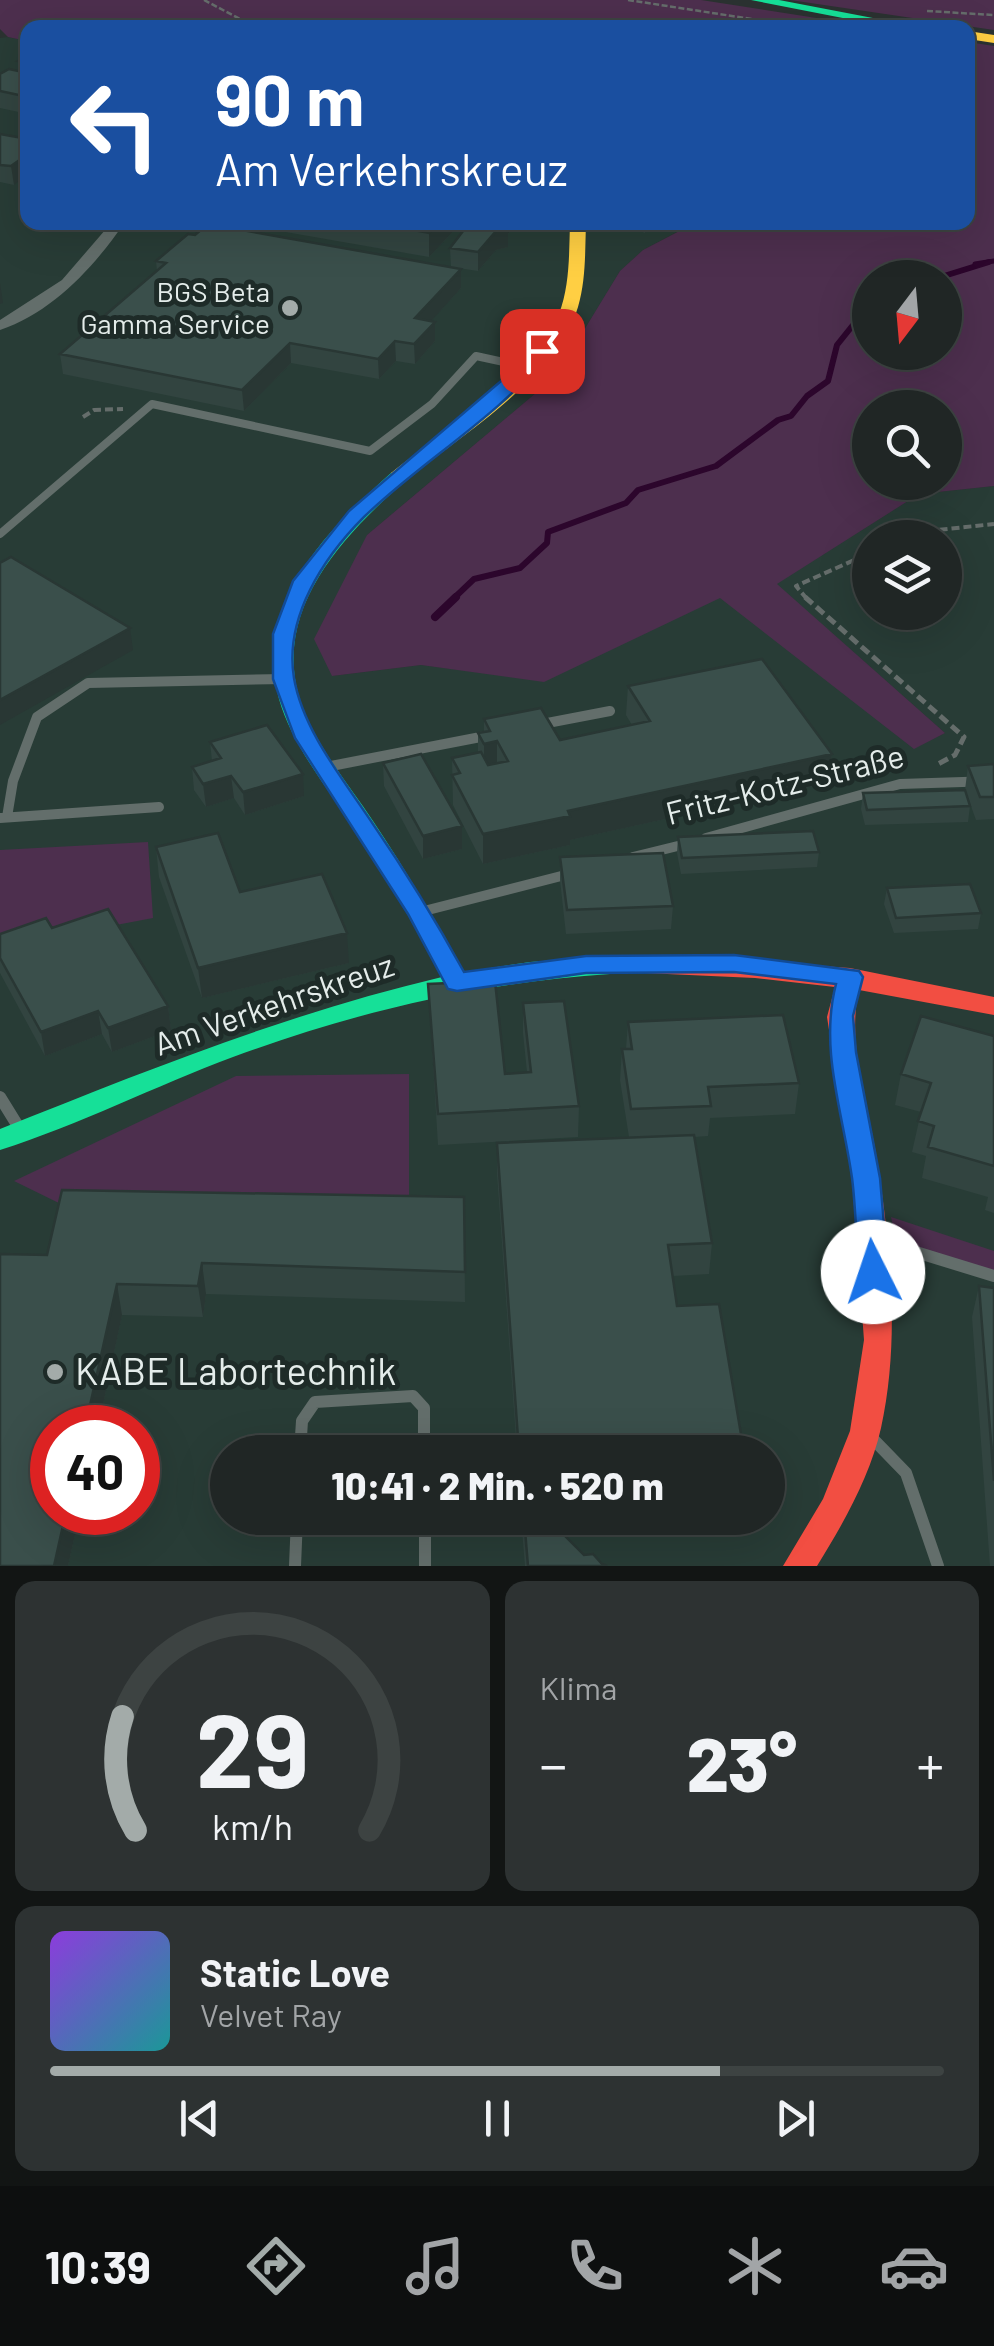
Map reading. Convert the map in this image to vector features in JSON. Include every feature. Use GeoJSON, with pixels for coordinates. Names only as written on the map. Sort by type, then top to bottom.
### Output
{"type":"FeatureCollection","features":[{"type":"Feature","properties":{"kind":"street"},"geometry":{"type":"LineString","coordinates":[[757,0],[875,20]]}},
{"type":"Feature","properties":{"kind":"street"},"geometry":{"type":"LineString","coordinates":[[0,326],[65,287],[91,262],[113,230]]}},
{"type":"Feature","properties":{"kind":"street"},"geometry":{"type":"LineString","coordinates":[[457,982],[419,912],[306,738],[284,679],[284,634],[303,581],[356,515],[527,367],[558,335],[574,298],[578,230]]}},
{"type":"Feature","properties":{"kind":"street","name":"Am Verkehrskreuz"},"geometry":{"type":"LineString","coordinates":[[10,1136],[356,1004],[457,982],[605,964],[734,964],[850,977],[994,1006]]}},
{"type":"Feature","properties":{"kind":"street"},"geometry":{"type":"LineString","coordinates":[[799,1566],[836,1506],[865,1431],[878,1340],[866,1178],[840,1016],[850,977]]}},
{"type":"Feature","properties":{"kind":"lane"},"geometry":{"type":"LineString","coordinates":[[0,534],[152,404],[370,450],[432,404],[476,356],[527,367]]}},
{"type":"Feature","properties":{"kind":"lane"},"geometry":{"type":"LineString","coordinates":[[159,807],[4,818],[37,717],[88,683],[284,679]]}},
{"type":"Feature","properties":{"kind":"lane"},"geometry":{"type":"LineString","coordinates":[[518,729],[610,711]]}},
{"type":"Feature","properties":{"kind":"lane"},"geometry":{"type":"LineString","coordinates":[[326,768],[499,733]]}},
{"type":"Feature","properties":{"kind":"lane","name":"Fritz-Kotz-Straße"},"geometry":{"type":"LineString","coordinates":[[622,860],[900,784],[994,781]]}},
{"type":"Feature","properties":{"kind":"lane"},"geometry":{"type":"LineString","coordinates":[[419,912],[585,870]]}},
{"type":"Feature","properties":{"kind":"lane"},"geometry":{"type":"LineString","coordinates":[[0,1098],[10,1136]]}},
{"type":"Feature","properties":{"kind":"lane"},"geometry":{"type":"LineString","coordinates":[[871,1238],[994,1276]]}},
{"type":"Feature","properties":{"kind":"lane"},"geometry":{"type":"LineString","coordinates":[[301,1435],[302,1421],[315,1402],[413,1396],[424,1408],[424,1435]]}},
{"type":"Feature","properties":{"kind":"lane"},"geometry":{"type":"LineString","coordinates":[[865,1431],[906,1473],[938,1566]]}},
{"type":"Feature","properties":{"kind":"lane"},"geometry":{"type":"LineString","coordinates":[[295,1566],[296,1535]]}},
{"type":"Feature","properties":{"kind":"lane"},"geometry":{"type":"LineString","coordinates":[[425,1535],[425,1566]]}},
{"type":"Feature","properties":{"kind":"path"},"geometry":{"type":"LineString","coordinates":[[204,0],[242,20]]}},
{"type":"Feature","properties":{"kind":"path"},"geometry":{"type":"LineString","coordinates":[[628,0],[761,20]]}},
{"type":"Feature","properties":{"kind":"path"},"geometry":{"type":"LineString","coordinates":[[83,418],[94,410],[146,410]]}},
{"type":"Feature","properties":{"kind":"path"},"geometry":{"type":"LineString","coordinates":[[962,527],[994,524]]}},
{"type":"Feature","properties":{"kind":"path"},"geometry":{"type":"LineString","coordinates":[[852,561],[796,586],[812,606],[964,736],[955,756],[900,784]]}},
{"type":"Feature","properties":{"kind":"shaded area"},"geometry":{"type":"Polygon","coordinates":[[[0,0],[701,0],[829,20],[20,20],[20,40],[8,37],[0,29],[0,0]]]}},
{"type":"Feature","properties":{"kind":"shaded area"},"geometry":{"type":"Polygon","coordinates":[[[790,0],[994,0],[994,30],[975,27],[975,20],[926,20],[790,0]]]}},
{"type":"Feature","properties":{"kind":"shaded area"},"geometry":{"type":"Polygon","coordinates":[[[0,38],[20,40],[20,230],[681,230],[643,250],[620,271],[556,376],[367,535],[332,676],[421,665],[544,681],[720,597],[914,748],[945,733],[776,584],[852,536],[852,630],[962,630],[962,520],[878,520],[909,500],[962,500],[962,489],[994,486],[994,1566],[0,1566],[0,38]]]}},
{"type":"Feature","properties":{"kind":"shaded area"},"geometry":{"type":"Polygon","coordinates":[[[975,43],[994,46],[994,486],[962,489],[962,390],[852,390],[852,500],[910,500],[878,520],[852,520],[852,536],[777,584],[945,733],[914,749],[720,598],[544,682],[421,665],[332,676],[314,639],[367,535],[556,376],[620,271],[643,250],[681,230],[975,230],[975,43]]]}},
{"type":"Feature","properties":{"kind":"shaded area"},"geometry":{"type":"Polygon","coordinates":[[[148,842],[153,918],[0,947],[0,850],[148,842]]]}},
{"type":"Feature","properties":{"kind":"shaded area"},"geometry":{"type":"Polygon","coordinates":[[[409,1074],[409,1212],[67,1207],[14,1181],[236,1076],[409,1074]]]}},
{"type":"Feature","properties":{"kind":"shaded area"},"geometry":{"type":"Polygon","coordinates":[[[891,1217],[994,1251],[994,1276],[896,1241],[891,1217]]]}},
{"type":"Feature","properties":{"kind":"building"},"geometry":{"type":"Polygon","coordinates":[[[9,69],[20,71],[20,95],[0,91],[0,74],[9,69]]]}},
{"type":"Feature","properties":{"kind":"building"},"geometry":{"type":"Polygon","coordinates":[[[0,134],[20,138],[20,160],[11,166],[0,165],[0,134]]]}},
{"type":"Feature","properties":{"kind":"building","name":"BGS Beta Gamma Service"},"geometry":{"type":"Polygon","coordinates":[[[201,230],[242,230],[461,269],[415,318],[435,322],[414,344],[395,341],[378,359],[290,343],[242,390],[60,354],[166,263],[156,261],[188,234],[195,235],[201,230]]]}},
{"type":"Feature","properties":{"kind":"building"},"geometry":{"type":"Polygon","coordinates":[[[464,230],[500,230],[478,252],[450,248],[464,230]]]}},
{"type":"Feature","properties":{"kind":"building"},"geometry":{"type":"Polygon","coordinates":[[[11,557],[130,628],[0,700],[0,563],[11,557]]]}},
{"type":"Feature","properties":{"kind":"building"},"geometry":{"type":"Polygon","coordinates":[[[762,659],[832,754],[568,811],[570,816],[483,834],[452,775],[460,773],[452,758],[481,752],[488,765],[508,761],[497,741],[484,744],[478,733],[490,731],[484,719],[541,708],[560,740],[650,721],[628,686],[762,659]]]}},
{"type":"Feature","properties":{"kind":"building"},"geometry":{"type":"Polygon","coordinates":[[[267,725],[303,774],[243,792],[231,776],[203,784],[192,767],[221,758],[210,742],[267,725]]]}},
{"type":"Feature","properties":{"kind":"building"},"geometry":{"type":"Polygon","coordinates":[[[421,754],[462,826],[423,836],[383,763],[421,754]]]}},
{"type":"Feature","properties":{"kind":"building"},"geometry":{"type":"Polygon","coordinates":[[[994,764],[994,797],[980,797],[968,766],[994,764]]]}},
{"type":"Feature","properties":{"kind":"building"},"geometry":{"type":"Polygon","coordinates":[[[965,790],[970,806],[867,810],[863,793],[965,790]]]}},
{"type":"Feature","properties":{"kind":"building"},"geometry":{"type":"Polygon","coordinates":[[[813,831],[819,852],[682,858],[678,837],[813,831]]]}},
{"type":"Feature","properties":{"kind":"building"},"geometry":{"type":"Polygon","coordinates":[[[218,833],[240,892],[322,874],[347,933],[198,968],[156,847],[218,833]]]}},
{"type":"Feature","properties":{"kind":"building"},"geometry":{"type":"Polygon","coordinates":[[[663,853],[673,906],[567,910],[560,857],[663,853]]]}},
{"type":"Feature","properties":{"kind":"building"},"geometry":{"type":"Polygon","coordinates":[[[970,884],[981,913],[896,918],[887,888],[970,884]]]}},
{"type":"Feature","properties":{"kind":"building"},"geometry":{"type":"Polygon","coordinates":[[[108,909],[168,1006],[108,1028],[98,1011],[41,1032],[0,958],[0,934],[46,918],[52,928],[108,909]]]}},
{"type":"Feature","properties":{"kind":"building"},"geometry":{"type":"Polygon","coordinates":[[[495,981],[505,1074],[531,1072],[523,1003],[564,1001],[579,1106],[438,1114],[428,984],[495,981]]]}},
{"type":"Feature","properties":{"kind":"building"},"geometry":{"type":"Polygon","coordinates":[[[783,1015],[799,1083],[708,1087],[711,1106],[631,1109],[622,1049],[632,1049],[628,1022],[783,1015]]]}},
{"type":"Feature","properties":{"kind":"building"},"geometry":{"type":"Polygon","coordinates":[[[921,1016],[994,1036],[994,1166],[928,1147],[934,1126],[918,1121],[931,1083],[901,1074],[921,1016]]]}},
{"type":"Feature","properties":{"kind":"building"},"geometry":{"type":"Polygon","coordinates":[[[694,1135],[712,1243],[668,1245],[677,1306],[719,1304],[741,1435],[518,1435],[497,1143],[694,1135]]]}},
{"type":"Feature","properties":{"kind":"building","name":"KABE Labortechnik"},"geometry":{"type":"Polygon","coordinates":[[[62,1190],[464,1197],[465,1272],[202,1263],[198,1286],[117,1284],[90,1405],[30,1405],[30,1535],[61,1535],[54,1566],[0,1566],[0,1254],[47,1255],[62,1190]]]}},
{"type":"Feature","properties":{"kind":"building"},"geometry":{"type":"Polygon","coordinates":[[[979,1286],[994,1288],[994,1481],[979,1286]]]}},
{"type":"Feature","properties":{"kind":"building"},"geometry":{"type":"Polygon","coordinates":[[[525,1535],[564,1535],[584,1555],[593,1554],[607,1566],[528,1566],[525,1535]]]}},
{"type":"Feature","properties":{"kind":"waterway"},"geometry":{"type":"LineString","coordinates":[[975,264],[994,261]]}},
{"type":"Feature","properties":{"kind":"waterway"},"geometry":{"type":"LineString","coordinates":[[962,270],[989,262]]}},
{"type":"Feature","properties":{"kind":"waterway"},"geometry":{"type":"LineString","coordinates":[[453,599],[474,579],[520,568],[547,543],[548,532],[626,503],[638,490],[716,466],[778,420],[791,416],[807,396],[828,381],[837,345],[852,326]]}},
{"type":"Feature","properties":{"kind":"waterway"},"geometry":{"type":"LineString","coordinates":[[435,617],[456,597]]}},
{"type":"Feature","properties":{"kind":"traffic: fast"},"geometry":{"type":"LineString","coordinates":[[757,0],[873,20]]}},
{"type":"Feature","properties":{"kind":"traffic: fast"},"geometry":{"type":"LineString","coordinates":[[398,477],[350,522],[308,576],[293,605],[284,636],[283,668],[290,701],[305,734],[424,922],[457,982]]}},
{"type":"Feature","properties":{"kind":"traffic: fast"},"geometry":{"type":"LineString","coordinates":[[0,1140],[223,1051],[374,1002],[451,983],[530,971],[610,965]]}},
{"type":"Feature","properties":{"kind":"traffic: slow"},"geometry":{"type":"LineString","coordinates":[[975,36],[994,39]]}},
{"type":"Feature","properties":{"kind":"traffic: slow"},"geometry":{"type":"LineString","coordinates":[[398,477],[514,383],[553,341],[572,297],[578,230]]}},
{"type":"Feature","properties":{"kind":"traffic: jam"},"geometry":{"type":"LineString","coordinates":[[610,965],[707,966],[803,974],[994,1006]]}},
{"type":"Feature","properties":{"kind":"traffic: jam"},"geometry":{"type":"LineString","coordinates":[[799,1566],[836,1506],[865,1431],[879,1340],[866,1179],[840,1017],[850,977]]}},
{"type":"Feature","properties":{"kind":"place","name":"BGS Beta Gamma Service"},"geometry":{"type":"Point","coordinates":[290,308]}},
{"type":"Feature","properties":{"kind":"place","name":"KABE Labortechnik"},"geometry":{"type":"Point","coordinates":[55,1372]}},
{"type":"Feature","properties":{"kind":"route"},"geometry":{"type":"LineString","coordinates":[[542,351],[516,379],[356,515],[303,581],[284,634],[284,679],[306,738],[419,912],[457,982],[586,964],[734,964],[850,977],[840,1016],[866,1178],[873,1272]]}}]}
